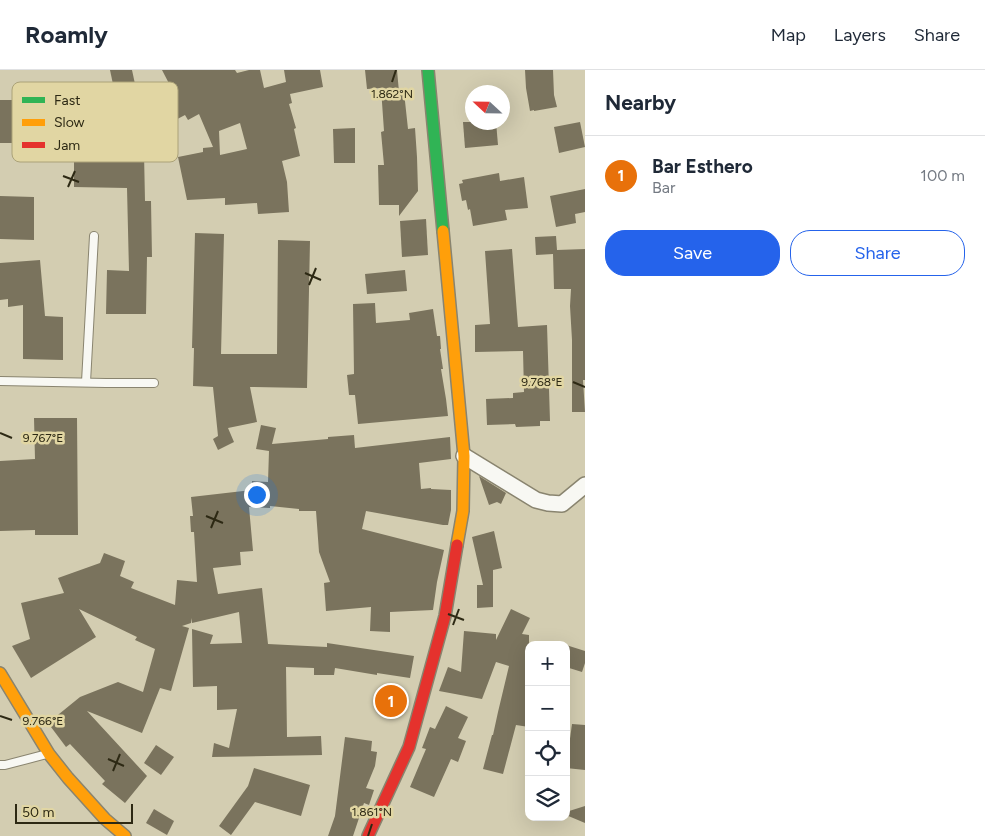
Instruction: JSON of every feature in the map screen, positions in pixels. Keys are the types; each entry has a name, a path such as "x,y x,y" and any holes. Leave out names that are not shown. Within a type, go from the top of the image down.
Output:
{"street":[{"path":"368,836 409,747 445,616 463,511 464,456 428,70"},
{"path":"464,456 536,500 548,503 562,504 585,485"},
{"path":"0,672 49,754 105,819 125,836"}],"lane":[{"path":"86,382 94,236"},
{"path":"0,381 154,383"},
{"path":"0,765 49,754"}],"building":[{"path":"110,70 132,70 135,82 113,82"},
{"path":"162,70 235,70 237,73 260,70 264,88 286,82 284,70 320,70 323,87 290,94 292,103 289,104 296,128 294,129 300,156 282,161 287,182 289,212 258,214 257,203 225,205 225,198 187,200 178,157 203,152 203,148 213,147 199,114 188,120 185,115 178,119 178,82 168,82","holes":["240,123 247,149 220,155 219,131"]},
{"path":"365,70 397,70 399,92 404,92 408,129 415,128 418,191 399,216 399,205 379,205 378,165 384,165 381,132 384,131 381,88 367,89"},
{"path":"525,70 553,70 554,95 557,107 530,111"},
{"path":"0,100 12,100 12,143 0,143"},
{"path":"463,122 465,122 465,130 497,130 498,145 465,148"},
{"path":"580,122 585,147 559,153 554,127"},
{"path":"355,128 355,163 334,163 333,129"},
{"path":"74,162 144,162 145,201 151,201 152,257 147,257 146,314 106,314 107,270 129,271 127,188 74,187"},
{"path":"499,173 500,181 524,177 528,208 505,210 507,220 473,226 470,209 468,210 466,200 462,201 459,184 463,183 462,180"},
{"path":"585,189 585,212 575,214 576,223 556,227 550,196"},
{"path":"0,196 34,197 34,240 0,239"},
{"path":"426,219 428,255 402,257 400,221"},
{"path":"195,233 224,234 221,354 277,354 278,240 310,241 307,388 250,387 257,422 228,428 234,442 218,450 213,439 218,436 213,387 193,386"},
{"path":"556,236 557,250 585,249 585,380 583,380 585,412 572,412 571,289 554,289 553,254 536,255 535,237"},
{"path":"512,249 518,327 547,325 550,421 540,421 540,426 516,427 515,424 487,425 486,399 513,398 513,393 524,392 523,351 475,352 475,325 490,324 485,251"},
{"path":"40,260 45,316 63,317 63,360 23,359 23,305 8,307 8,299 0,300 0,263"},
{"path":"405,270 407,291 367,294 365,274"},
{"path":"375,303 376,323 410,320 409,313 433,309 437,336 440,336 443,369 441,369 448,416 358,424 355,395 349,395 347,375 354,374 353,304"},
{"path":"34,418 77,418 78,535 35,535 35,530 0,531 0,461 35,459"},
{"path":"261,425 276,428 272,444 354,435 355,448 450,437 451,459 419,463 421,489 451,490 451,510 448,525 366,511 362,529 444,550 433,610 390,612 390,632 370,631 371,607 326,611 324,583 330,582 319,552 316,511 299,511 299,509 270,506 270,508 249,507 253,551 240,552 241,565 213,568 218,594 262,588 268,644 327,647 327,643 414,656 410,678 335,668 334,675 314,675 314,668 286,667 287,737 321,736 322,755 212,757 214,743 229,748 237,709 217,710 217,686 193,687 192,629 213,635 210,644 242,643 239,612 192,623 192,618 191,623 182,626 189,628 171,691 160,688 142,733 87,711 147,776 125,803 102,784 105,781 70,744 66,747 48,723 80,697 118,682 143,692 155,649 135,640 137,637 79,609 96,637 31,678 12,646 30,639 21,603 64,593 58,578 100,563 104,553 125,561 120,576 134,582 131,588 175,605 177,580 197,582 194,532 191,532 190,516 193,516 191,497 252,490 252,481 268,482 269,451 256,449"},
{"path":"479,476 506,493 501,504 497,502 489,505"},
{"path":"494,531 502,568 493,570 493,607 477,608 477,585 483,585 472,537"},
{"path":"511,609 530,618 522,634 529,635 529,641 525,641 525,726 516,725 503,774 483,769 509,666 496,662 482,699 439,691 448,667 461,672 464,631 496,634 496,640"},
{"path":"570,646 585,651 585,663 582,672 570,668"},
{"path":"446,706 468,717 458,738 466,741 458,762 451,759 434,797 410,787 426,749 422,748 430,727 435,729"},
{"path":"572,724 585,725 585,770 570,768"},
{"path":"345,737 372,741 371,751 377,752 375,766 366,788 374,790 369,805 364,803 353,836 328,836 335,816"},
{"path":"156,745 174,757 161,775 144,763"},
{"path":"254,768 310,785 301,816 255,802 231,835 219,826 248,786"},
{"path":"585,806 585,823 570,817 570,811"},
{"path":"154,809 174,821 167,835 146,823"}],"traffic: fast":[{"path":"428,70 443,231"}],"traffic: slow":[{"path":"443,231 464,456 463,511 457,545"},
{"path":"0,673 49,754 105,819 125,836"}],"traffic: jam":[{"path":"368,836 409,747 445,616 457,545"}],"place":[{"name":"Bar Esthero","path":"391,701"}]}
